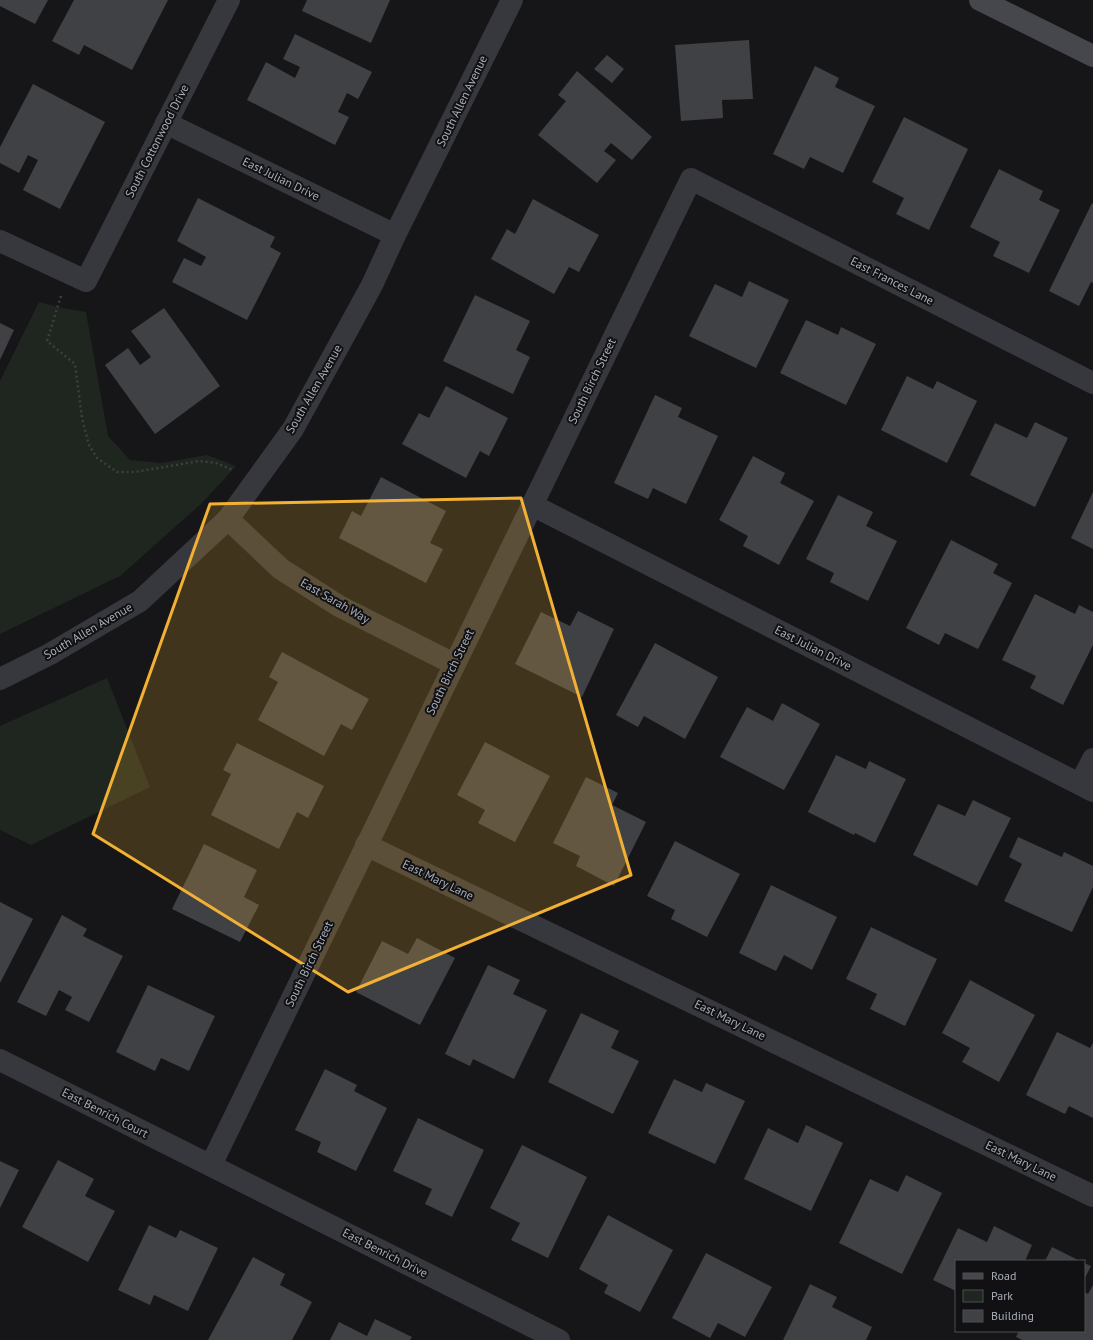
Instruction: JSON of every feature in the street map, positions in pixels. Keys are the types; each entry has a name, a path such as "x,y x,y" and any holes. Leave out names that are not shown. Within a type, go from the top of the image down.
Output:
{"main road":[{"path":"980,0 1093,56"}],"street":[{"name":"South Cottonwood Drive","path":"77,277 166,122 229,0"},
{"name":"South Allen Avenue","path":"0,679 50,654 140,601 228,519 293,429 372,285 512,0"},
{"name":"East Julian Drive","path":"166,122 395,236"},
{"name":"East Frances Lane","path":"691,179 1093,383"},
{"name":"South Birch Street","path":"210,1165 691,179"},
{"path":"0,241 77,277"},
{"name":"East Julian Drive","path":"532,505 1086,788"},
{"name":"East Sarah Way","path":"228,519 281,569 339,606 454,664"},
{"path":"1086,788 1093,759"},
{"name":"East Mary Lane","path":"366,845 1093,1196"},
{"name":"East Benrich Court","path":"0,1060 210,1165"},
{"name":"East Benrich Drive","path":"210,1165 560,1340"}],"path":[{"path":"77,277 47,341 75,364 82,418 89,445 97,458 117,472 135,472 199,461 216,463 237,472 254,483"}],"highlighted area":[{"path":"521,498 631,875 348,992 93,834 210,504"}],"green space":[{"path":"39,302 86,312 108,436 130,460 161,463 207,455 236,466 202,503 120,576 0,634 0,381"},
{"path":"107,678 150,787 31,845 0,830 0,726"}],"building":[{"path":"0,0 48,0 35,24 0,6"},
{"path":"74,0 168,0 132,70 84,45 79,55 52,41"},
{"path":"307,0 390,0 371,43 302,11"},
{"path":"295,34 372,72 358,99 347,93 338,112 349,117 335,145 247,100 266,62 295,78 300,67 283,59"},
{"path":"749,40 753,99 722,100 723,118 681,121 675,45"},
{"path":"607,55 624,69 612,83 594,69"},
{"path":"815,66 839,78 835,87 875,106 843,173 810,157 804,169 773,154"},
{"path":"577,71 652,137 632,160 611,143 604,151 616,160 597,183 538,135 566,101 558,95"},
{"path":"33,84 105,122 60,209 23,190 38,160 28,155 19,173 0,163 0,147"},
{"path":"904,117 968,149 929,230 896,214 904,198 872,182"},
{"path":"999,169 1043,191 1039,200 1060,210 1029,273 993,256 1000,242 970,227"},
{"path":"198,198 275,237 270,247 281,253 247,320 172,282 184,258 201,266 206,257 177,241"},
{"path":"533,199 599,235 579,272 569,267 554,294 491,259 507,229 515,234"},
{"path":"1092,203 1093,283 1091,282 1079,306 1049,291"},
{"path":"749,281 789,300 756,368 689,336 715,284 742,297"},
{"path":"475,295 530,321 516,350 530,357 513,394 443,361"},
{"path":"164,308 220,386 155,434 105,365 128,348 140,365 151,357 131,331"},
{"path":"806,320 838,335 841,327 876,344 846,405 780,373"},
{"path":"0,323 14,330 0,360"},
{"path":"907,376 933,389 937,381 977,401 947,463 881,430"},
{"path":"446,386 508,418 489,456 480,451 466,478 402,444 419,413 429,418"},
{"path":"655,395 682,408 678,417 718,436 686,504 653,488 648,499 614,483"},
{"path":"1035,422 1068,438 1035,507 970,475 995,423 1027,438"},
{"path":"753,456 785,473 780,483 814,501 779,565 743,546 748,536 719,520"},
{"path":"381,477 446,511 430,543 443,549 426,583 339,538 352,511 361,516"},
{"path":"1093,492 1093,549 1071,538"},
{"path":"838,495 873,512 866,526 897,541 868,601 830,582 834,573 806,559"},
{"path":"951,540 998,564 993,573 1012,583 978,649 945,633 939,645 906,628"},
{"path":"1035,594 1075,614 1079,605 1093,612 1093,645 1063,705 1030,688 1036,676 1002,660"},
{"path":"578,611 614,629 582,697 515,664 541,612 570,626"},
{"path":"655,643 718,677 685,739 644,716 638,727 616,715"},
{"path":"282,652 369,699 352,730 341,724 324,756 258,720 278,682 269,677"},
{"path":"782,703 820,724 784,790 720,757 747,707 773,721"},
{"path":"485,742 550,776 515,842 478,823 485,810 457,795"},
{"path":"237,743 324,786 308,818 297,812 279,849 211,815 231,774 223,770"},
{"path":"836,755 866,769 869,761 906,779 875,843 855,833 854,835 808,812"},
{"path":"586,777 618,793 612,805 646,822 614,886 576,866 580,856 553,843"},
{"path":"973,800 1011,818 977,886 913,855 938,804 965,816"},
{"path":"1018,837 1062,857 1064,852 1093,866 1093,887 1072,932 1004,901 1022,864 1009,857"},
{"path":"675,841 740,874 707,937 671,919 675,910 647,896"},
{"path":"204,844 257,870 244,897 259,905 240,942 172,909"},
{"path":"771,885 837,917 812,970 784,955 776,971 739,953"},
{"path":"0,902 33,919 0,983"},
{"path":"62,915 87,929 83,936 123,956 89,1022 65,1010 72,997 59,990 46,1016 17,1002"},
{"path":"871,927 937,959 905,1026 870,1009 877,994 846,979"},
{"path":"417,938 455,958 420,1025 356,992 382,941 408,954"},
{"path":"488,965 520,980 513,994 547,1010 514,1079 473,1059 470,1066 445,1054"},
{"path":"970,980 1035,1015 999,1082 962,1062 970,1048 942,1033"},
{"path":"148,985 215,1016 189,1071 161,1058 155,1071 116,1052"},
{"path":"581,1013 619,1031 611,1048 639,1061 613,1114 548,1082"},
{"path":"1057,1032 1090,1048 1093,1043 1093,1118 1069,1106 1065,1114 1026,1095"},
{"path":"325,1069 357,1085 354,1091 387,1108 356,1171 317,1152 321,1142 295,1130"},
{"path":"674,1079 702,1092 706,1083 745,1101 715,1164 648,1133"},
{"path":"418,1118 484,1150 452,1217 425,1204 432,1189 393,1171"},
{"path":"806,1125 843,1143 811,1211 744,1179 768,1128 798,1143"},
{"path":"522,1145 587,1177 548,1258 511,1240 520,1223 490,1208"},
{"path":"58,1160 94,1179 85,1196 115,1211 88,1262 22,1227"},
{"path":"0,1161 19,1170 0,1208"},
{"path":"906,1175 942,1193 902,1274 839,1243 870,1179 898,1192"},
{"path":"608,1215 673,1250 640,1312 604,1293 608,1285 579,1269"},
{"path":"149,1225 176,1238 180,1230 218,1248 188,1311 154,1295 150,1305 118,1290"},
{"path":"994,1226 1032,1245 1025,1260 955,1260 955,1291 933,1280 958,1228 987,1242"},
{"path":"1052,1247 1078,1260 1046,1260"},
{"path":"706,1253 772,1287 745,1337 718,1323 710,1338 672,1318"},
{"path":"253,1257 285,1274 280,1285 312,1302 292,1340 208,1340"},
{"path":"1085,1263 1091,1266 1085,1278"},
{"path":"810,1284 837,1297 832,1307 872,1327 866,1340 783,1340"},
{"path":"1093,1285 1093,1340 1022,1340 1016,1337 1018,1332 1085,1332 1085,1292 1088,1294"},
{"path":"375,1319 412,1337 410,1340 330,1340 339,1322 367,1336"}]}
